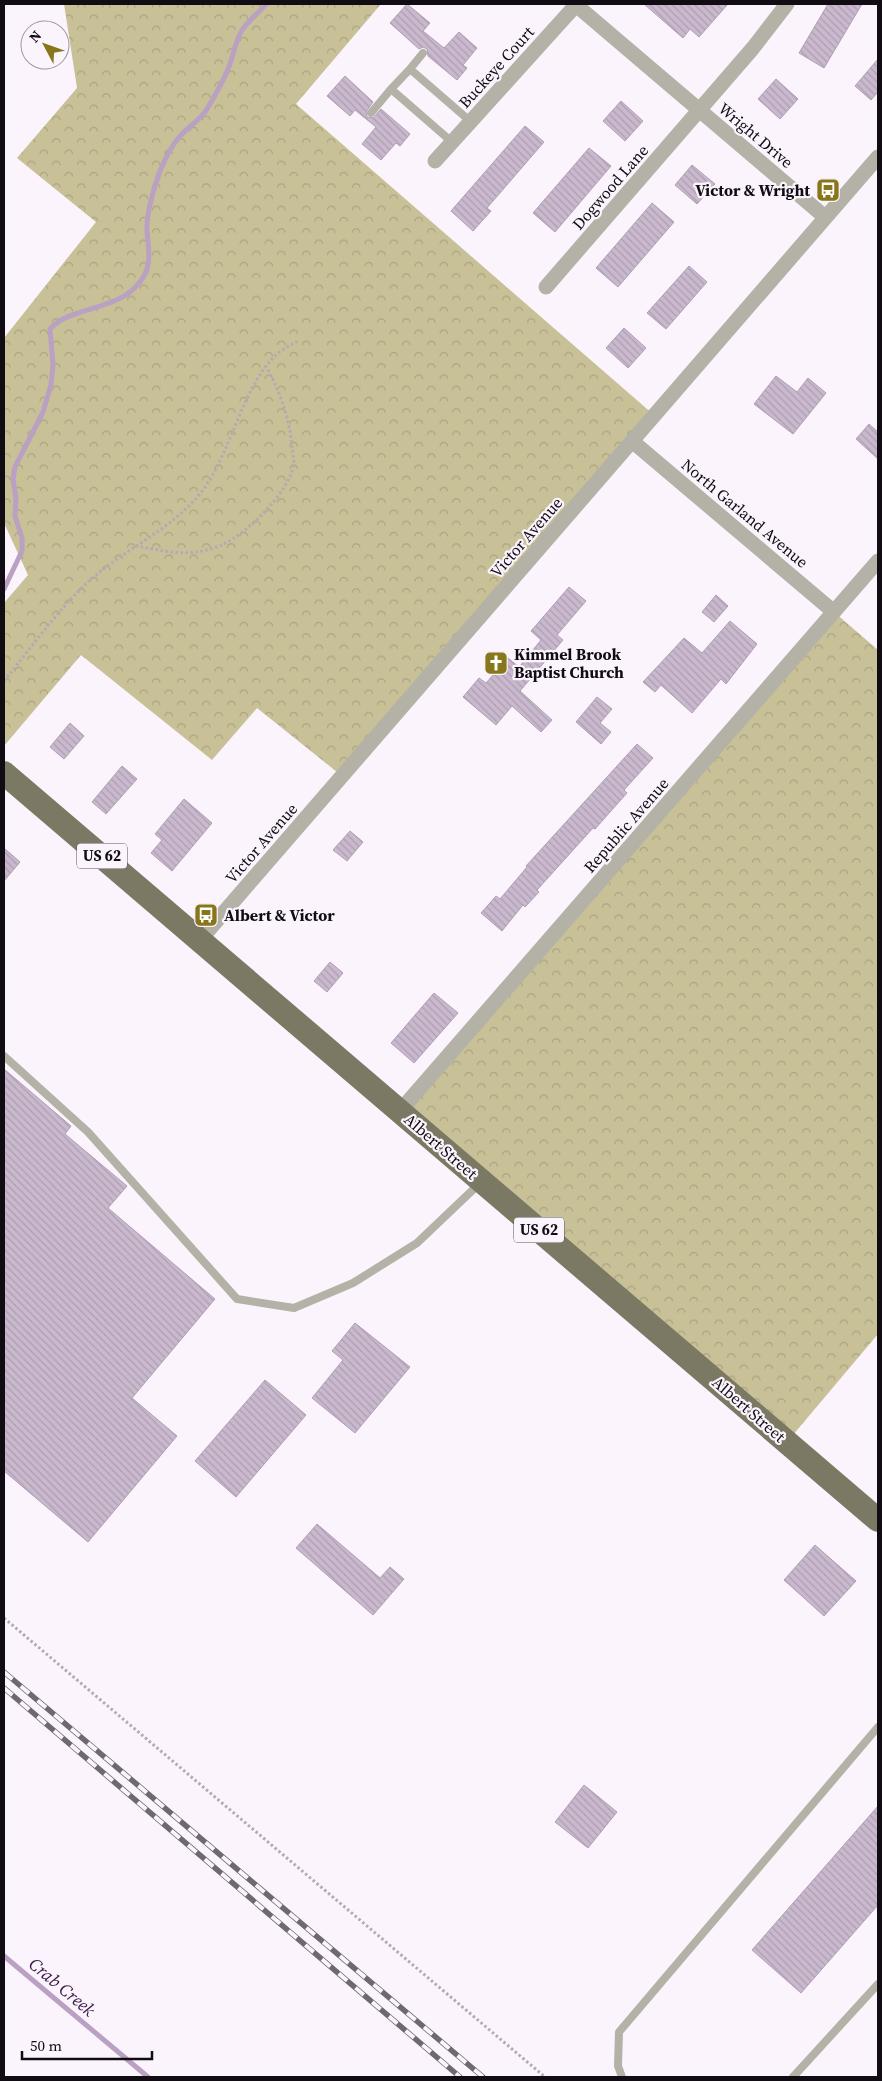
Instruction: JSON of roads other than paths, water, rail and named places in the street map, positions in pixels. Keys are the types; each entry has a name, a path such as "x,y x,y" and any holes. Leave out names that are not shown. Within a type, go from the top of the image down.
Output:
{"main road":[{"name":"Albert Street","path":"4,773 878,1520"}],"street":[{"name":"Buckeye Court","path":"435,160 576,4 700,110"},
{"name":"Wright Drive","path":"787,4 753,48 700,110 825,217"},
{"name":"Dogwood Lane","path":"546,287 700,110"},
{"name":"Victor Avenue","path":"200,940 878,157"},
{"name":"North Garland Avenue","path":"632,440 834,612"},
{"name":"Republic Avenue","path":"400,1111 878,562"}],"lane":[{"path":"371,113 423,53"},
{"path":"410,68 470,121"},
{"path":"392,89 452,142"},
{"path":"4,1056 88,1132 237,1299 294,1308 353,1283 417,1243 482,1181"},
{"path":"622,2077 618,2066 619,2032 878,1727"},
{"path":"793,2077 878,1984"}],"waterway":[{"path":"4,589 22,551 22,538 15,516 16,498 13,479 15,467 43,412 51,385 53,365 50,329 59,321 71,315 124,296 135,288 144,276 149,259 148,214 153,191 163,165 178,138 207,109 226,73 241,32 266,4"},
{"name":"Crab Creek","path":"4,1956 148,2077"}],"railway":[{"path":"4,1672 483,2077"},
{"path":"4,1688 460,2077"}],"place":[{"name":"Victor & Wright","path":"828,190"},
{"name":"Kimmel Brook Baptist Church","path":"496,663"},
{"name":"Albert & Victor","path":"206,915"}]}
